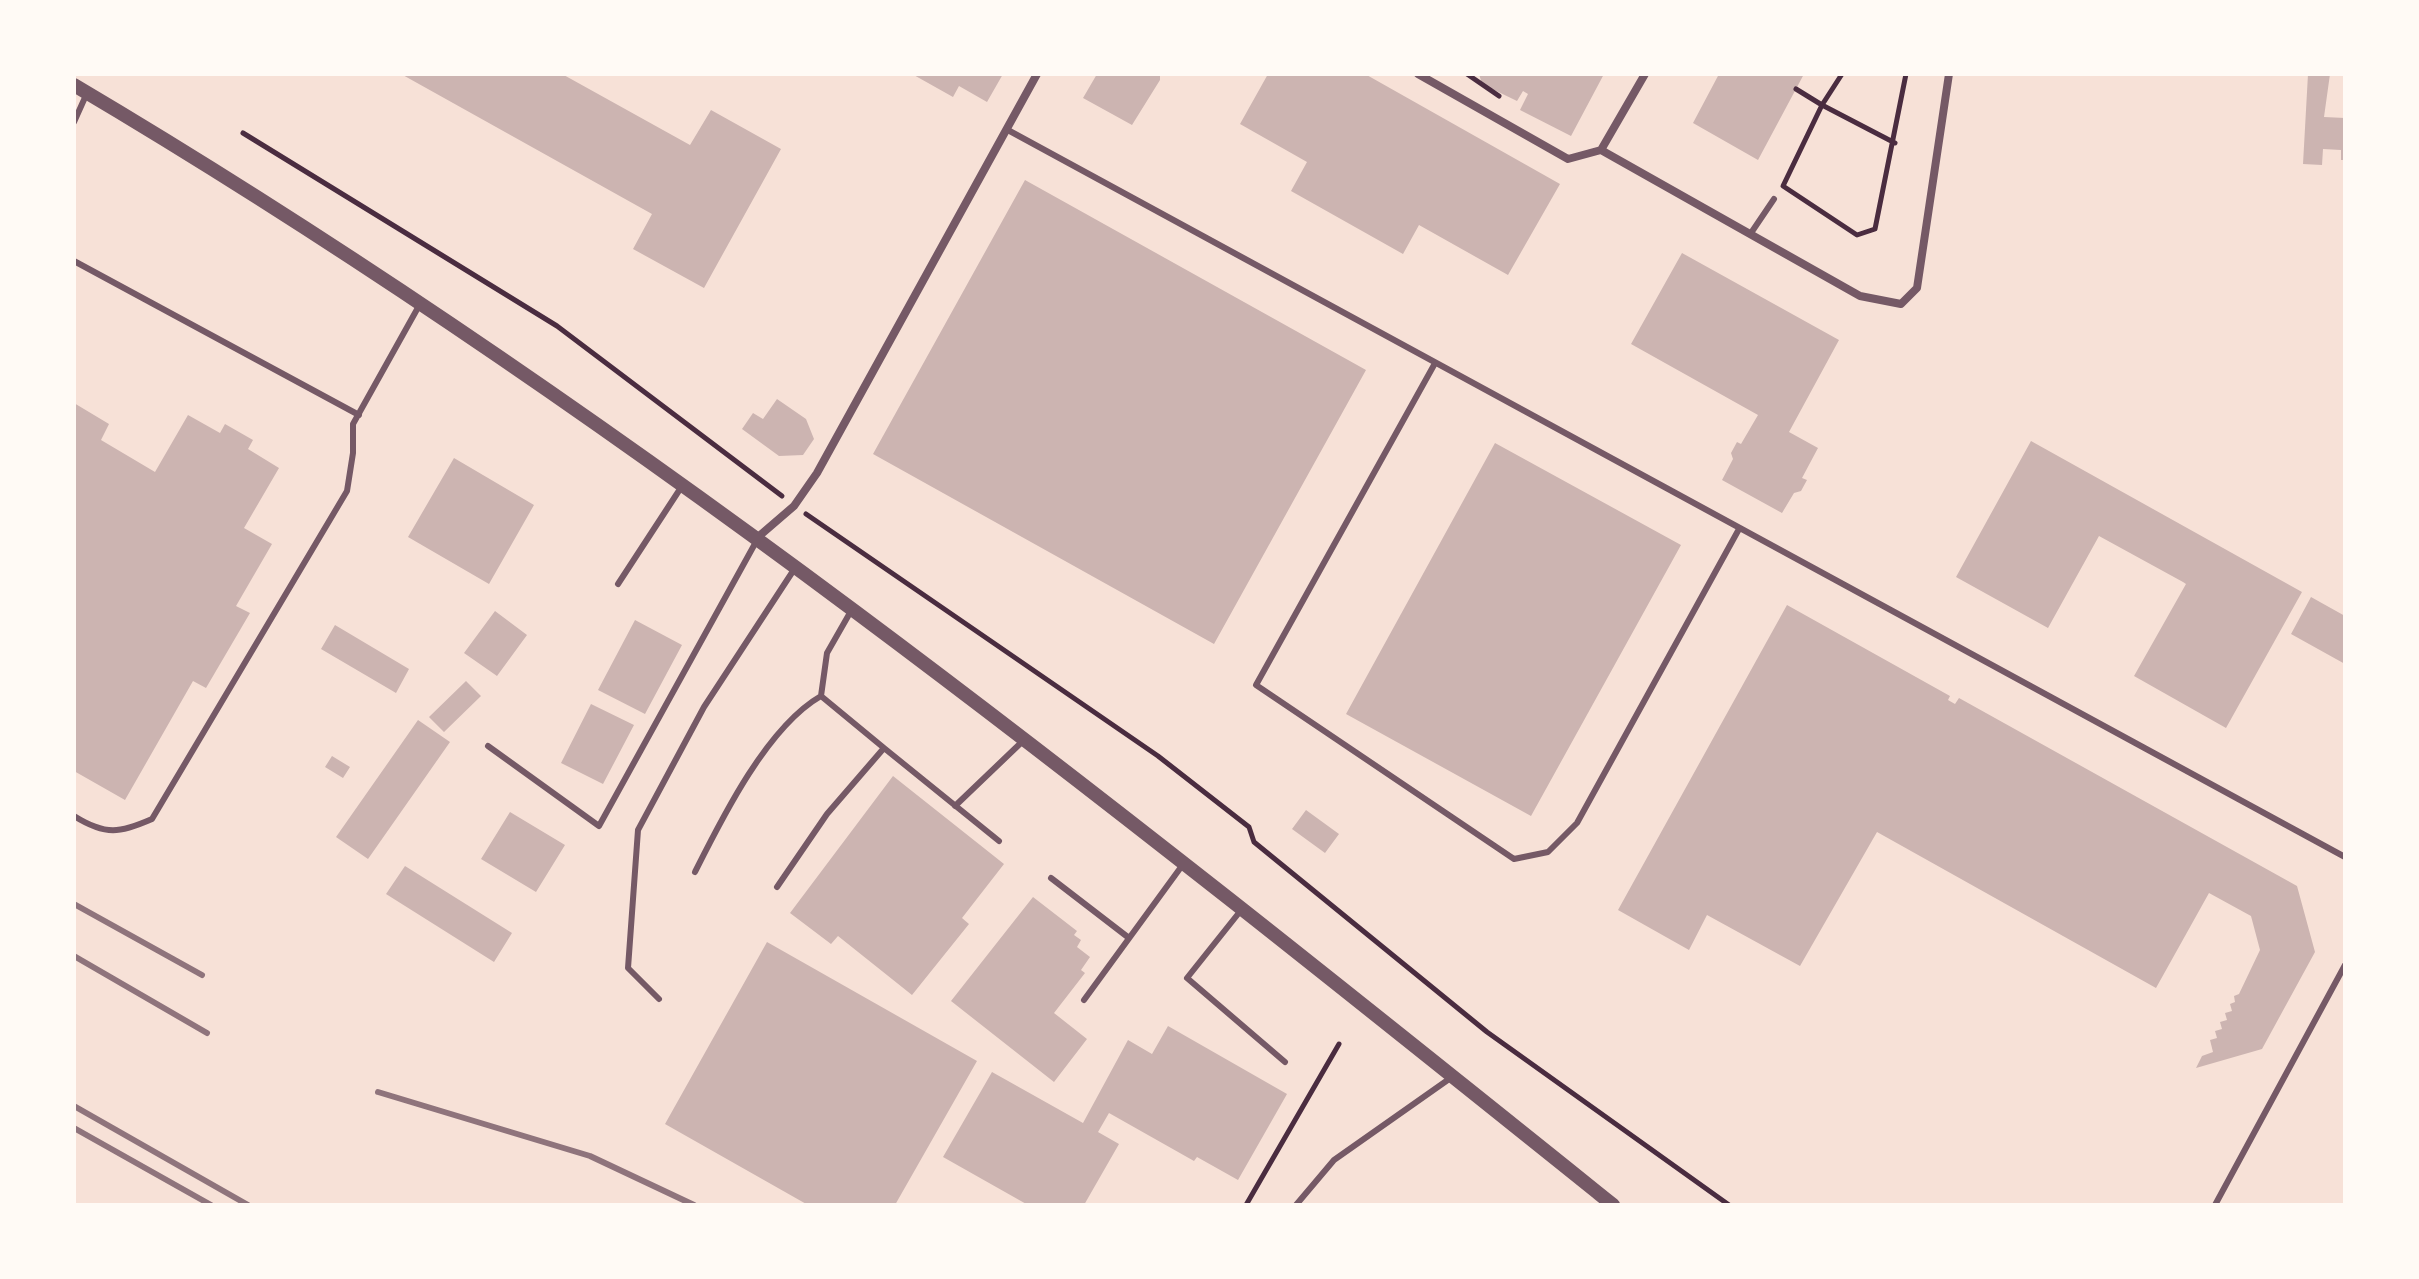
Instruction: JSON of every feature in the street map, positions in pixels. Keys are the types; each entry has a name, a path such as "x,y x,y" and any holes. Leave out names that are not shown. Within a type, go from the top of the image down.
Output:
{"street":[{"path":"758,537 794,506 850,414 1037,74"},
{"path":"1418,74 1568,159 1601,150 1860,296 1901,304 1917,288 1949,74"},
{"path":"1601,150 1644,74"},
{"path":"74,85 420,304 797,565 1026,739 1613,1205"}],"lane":[{"path":"74,122 87,93"},
{"path":"1006,129 1434,365 2345,857"},
{"path":"1751,233 1774,199"},
{"path":"74,261 359,415"},
{"path":"74,816 90,826 121,833 152,819 347,491 353,453 353,424 420,304"},
{"path":"1434,365 1256,685 1514,859 1548,852 1577,823 1739,529"},
{"path":"618,584 683,484"},
{"path":"488,746 599,826 758,537"},
{"path":"659,999 628,968 638,830 704,707 797,565"},
{"path":"821,696 827,653 853,607"},
{"path":"821,696 999,841"},
{"path":"695,872 728,807 782,730 804,706 821,696"},
{"path":"955,806 1026,739"},
{"path":"777,887 827,814 884,748"},
{"path":"1084,1000 1184,863"},
{"path":"1051,878 1129,938"},
{"path":"1242,909 1187,978 1285,1062"},
{"path":"2215,1205 2345,965"},
{"path":"1296,1205 1334,1160 1452,1077"}],"path":[{"path":"1467,74 1501,97"},
{"path":"1842,74 1822,105 1783,186 1857,235 1875,229 1895,143 1906,74"},
{"path":"1796,89 1895,143"},
{"path":"243,133 557,326 794,506 1158,756 1249,827 1254,842 1487,1032 1729,1205"},
{"path":"1246,1205 1339,1044"}],"building":[{"path":"401,74 562,74 690,145 711,110 781,149 704,288 633,249 652,214"},
{"path":"912,74 1003,74 987,102 959,86 953,97"},
{"path":"1097,74 1160,74 1160,80 1132,125 1083,98"},
{"path":"1268,74 1365,74 1560,184 1508,275 1419,225 1403,254 1291,191 1307,162 1240,124"},
{"path":"1479,74 1604,74 1571,136 1520,110 1528,94 1523,91 1517,101 1482,84"},
{"path":"1719,74 1804,74 1758,160 1693,123"},
{"path":"2308,74 2330,74 2324,117 2345,118 2345,160 2341,160 2341,150 2323,149 2322,165 2303,164"},
{"path":"1025,180 1366,370 1214,644 873,454"},
{"path":"1682,253 1839,340 1789,432 1818,448 1802,478 1807,480 1801,491 1794,493 1782,513 1722,480 1733,459 1731,453 1737,442 1741,444 1758,415 1631,344"},
{"path":"777,399 806,419 814,439 803,455 779,456 742,429 753,413 763,419"},
{"path":"74,403 109,424 101,440 155,472 188,415 220,433 225,424 253,440 248,449 279,468 244,528 272,544 236,606 250,613 206,688 193,681 125,800 74,771"},
{"path":"2031,441 2302,592 2226,728 2134,676 2186,584 2183,582 2099,536 2048,628 1956,577"},
{"path":"1495,443 1681,545 1531,816 1346,714"},
{"path":"454,458 534,505 489,584 408,537"},
{"path":"2311,597 2345,616 2345,664 2291,634"},
{"path":"1787,605 1950,696 1948,700 1955,704 1959,698 2297,886 2315,952 2262,1049 2196,1068 2202,1056 2213,1052 2210,1040 2217,1038 2215,1031 2222,1029 2220,1022 2227,1020 2225,1013 2232,1011 2230,1004 2235,1002 2234,996 2239,994 2260,950 2251,916 2209,893 2156,988 1877,832 1800,966 1707,915 1689,950 1618,910"},
{"path":"495,611 527,635 497,676 464,653"},
{"path":"635,620 682,645 645,714 598,690"},
{"path":"335,625 409,669 396,693 321,649"},
{"path":"466,681 481,696 444,732 429,717"},
{"path":"591,704 634,725 603,784 561,763"},
{"path":"418,720 450,742 368,859 336,837"},
{"path":"332,756 350,767 343,778 325,767"},
{"path":"893,776 1004,864 962,918 969,924 912,995 838,936 831,944 790,913"},
{"path":"1306,810 1339,834 1325,853 1292,829"},
{"path":"510,812 565,845 536,892 481,859"},
{"path":"405,866 512,933 494,962 386,894"},
{"path":"1033,897 1077,931 1074,935 1081,940 1077,947 1090,957 1081,970 1085,973 1054,1013 1087,1039 1054,1082 951,1001"},
{"path":"767,942 977,1061 895,1205 808,1205 665,1124"},
{"path":"1168,1026 1287,1094 1238,1180 1197,1157 1194,1161 1109,1113 1098,1132 1119,1144 1084,1205 1028,1205 943,1157 992,1072 1083,1123 1128,1040 1152,1054"}],"railway":[{"path":"74,904 202,975"},
{"path":"74,956 207,1033"},
{"path":"378,1092 590,1156 694,1205"},
{"path":"74,1106 248,1205"},
{"path":"74,1128 211,1205"}]}
